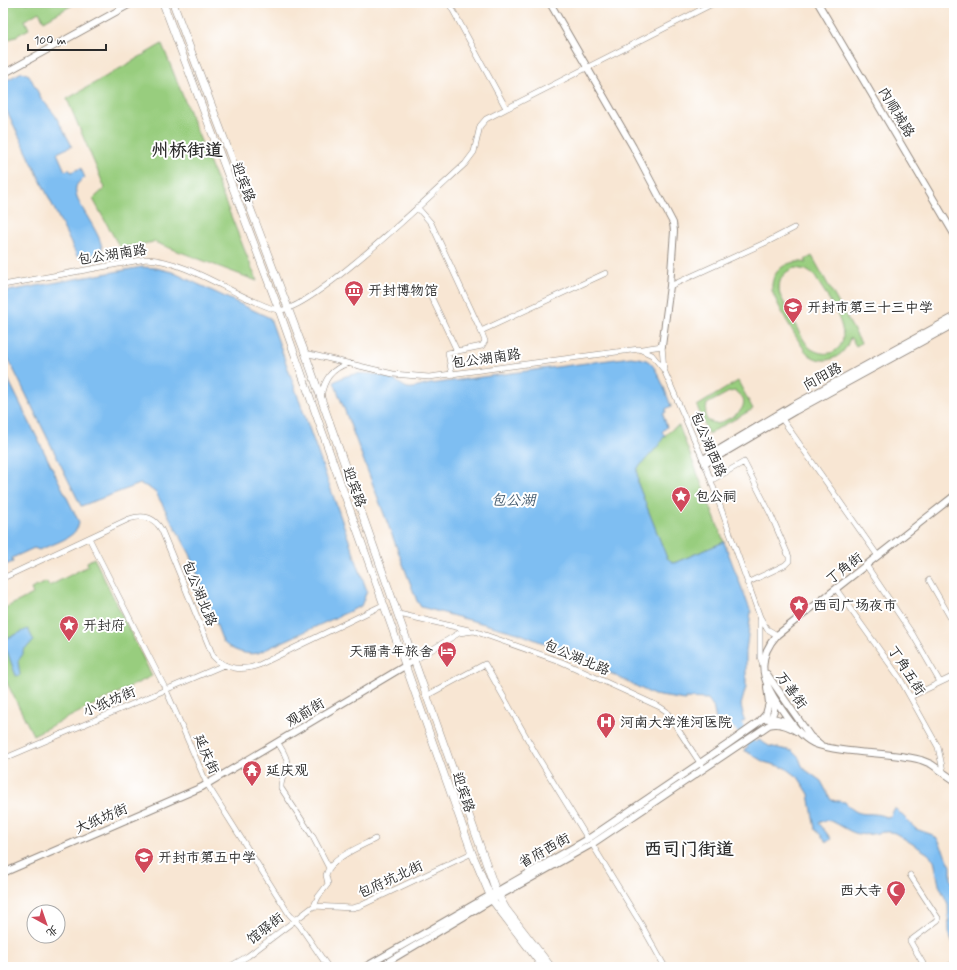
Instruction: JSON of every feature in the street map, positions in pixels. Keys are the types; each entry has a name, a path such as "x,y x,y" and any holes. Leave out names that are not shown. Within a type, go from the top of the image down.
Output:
{"main road":[{"name":"迎宾路","path":"163,3 279,310 383,605 407,665 472,853 494,896 543,967"},
{"name":"迎宾路","path":"173,3 305,353 399,614 494,896 551,967"}],"street":[{"path":"3,74 132,3"},
{"path":"449,3 506,108"},
{"path":"550,3 634,147 673,223 674,231 670,286 662,346"},
{"path":"288,309 304,301 339,276 417,207 470,157 477,143 479,129 482,123 506,108 714,3"},
{"name":"内顺城路","path":"818,3 954,234"},
{"path":"417,207 431,222 485,341 482,346 448,353 452,375"},
{"path":"670,286 794,228"},
{"name":"包公湖南路","path":"3,285 146,259 176,265 262,304 279,310 288,309"},
{"path":"481,331 606,273"},
{"path":"428,290 457,351"},
{"name":"向阳路","path":"704,461 798,403 954,317"},
{"name":"向阳路","path":"704,461 954,324"},
{"name":"包公湖南路","path":"305,353 407,376 452,375 662,346"},
{"name":"包公湖西路","path":"662,346 664,370 712,480 760,617 767,629 777,635"},
{"path":"639,349 652,355 664,370"},
{"path":"321,399 323,386 328,376 338,368 350,362"},
{"path":"782,419 878,556"},
{"path":"712,480 744,462 771,516 789,557 789,561 785,565 747,583"},
{"name":"丁角街","path":"764,668 766,652 777,635 953,499"},
{"name":"包公湖北路","path":"3,578 136,516 146,516 155,521 162,531 213,656 224,664"},
{"name":"延庆街","path":"89,538 166,690 207,784 294,920 328,967"},
{"path":"866,565 913,635 940,682"},
{"path":"929,580 954,624"},
{"name":"丁角五街","path":"836,589 899,677 938,747 943,771"},
{"path":"224,664 240,669 259,665 383,605"},
{"name":"包公湖北路","path":"399,614 474,631 562,662 660,707 666,711 702,766"},
{"path":"760,617 760,656 764,668"},
{"path":"415,660 459,633 474,631"},
{"name":"观前街","path":"207,784 415,660"},
{"name":"小纸坊街","path":"3,758 166,690 224,664"},
{"path":"426,696 485,664 536,754 641,924 665,967"},
{"name":"万善街","path":"764,668 769,685 810,736 825,747"},
{"path":"910,697 954,676"},
{"path":"764,728 774,711 774,698 769,685"},
{"path":"761,720 770,703 769,685"},
{"name":"万善街","path":"774,698 802,735 812,743 835,750 912,758 931,764 954,780"},
{"path":"761,720 771,718 793,724 810,736"},
{"name":"省府西街","path":"702,766 728,744 761,720"},
{"path":"764,728 775,723 802,735"},
{"name":"省府西街","path":"365,967 590,842 702,766 764,728"},
{"path":"278,743 286,758 287,765 280,783 281,788 313,837 329,868"},
{"name":"大纸坊街","path":"3,873 207,784"},
{"path":"314,906 318,896 328,884 326,874 329,868 338,859 376,839"},
{"name":"包府坑北街","path":"314,906 352,908 360,906 472,853"},
{"path":"910,875 938,918 938,920 910,941 925,967"},
{"name":"省府西街","path":"379,967 494,896"},
{"name":"馆驿街","path":"229,967 248,956 314,906"},
{"path":"947,967 954,964"}],"green space":[{"path":"3,3 76,3 44,21 39,12 25,20 29,29 3,43"},
{"path":"162,44 257,281 154,242 120,248 93,199 105,188 67,99"},
{"path":"812,256 861,343 856,346 850,337 848,344 842,352 827,360 820,360 808,354 788,323 772,290 772,283 777,271 787,264 794,262 807,263 805,260","holes":["795,268 806,270 814,275 832,304 841,326 843,337 840,345 830,353 816,351 806,344 780,295 780,282 787,272"]},
{"path":"738,381 753,409 708,434 697,406","holes":["735,391 743,398 744,403 740,411 718,424 708,421 705,416 707,404 729,392"]},
{"name":"包公祠","path":"679,426 724,542 674,563 667,559 638,484 637,469 662,438"},
{"name":"开封府","path":"94,558 152,676 33,735 3,675 3,609 33,594 31,589 46,582 49,586 88,566 87,562"}],"water":[{"path":"22,72 29,75 41,98 55,115 72,146 57,153 65,171 69,169 71,172 81,168 85,178 77,184 76,193 83,210 99,237 102,246 102,253 81,258 77,256 3,103 3,82"},
{"path":"142,267 156,268 172,272 270,318 367,591 361,606 258,653 249,654 239,652 230,648 223,642 190,554 156,493 148,487 140,484 81,506 3,348 3,292"},
{"name":"包公湖","path":"631,357 646,360 654,367 671,406 666,409 666,412 663,414 667,427 662,432 665,435 658,446 637,469 638,484 667,558 674,563 724,542 751,612 746,651 746,687 741,705 742,715 745,720 730,730 727,725 725,726 716,720 713,706 708,699 685,698 685,700 654,695 576,656 518,633 421,607 417,601 334,382 341,378 356,374 371,374 386,377 408,388 413,388 430,384"},
{"path":"3,369 79,522 78,528 64,540 39,550 34,548 12,558 13,562 3,566"},
{"path":"28,629 34,641 23,650 23,654 18,661 20,675 16,676 7,651 3,646 3,640"},
{"path":"759,740 769,746 792,751 799,758 803,768 821,781 831,800 845,802 855,811 864,814 874,814 886,817 891,816 894,809 896,809 916,829 933,835 938,840 951,866 951,879 954,886 954,945 949,933 948,904 939,885 934,860 927,853 895,833 886,832 863,835 826,820 819,823 831,839 827,842 815,829 809,794 798,777 786,768 764,762 744,750"}],"waterway":[{"path":"732,717 756,751 759,752"}],"place":[{"name":"开封博物馆","path":"354,307"},
{"name":"开封市第三十三中学","path":"793,324"},
{"name":"包公祠","path":"681,513"},
{"name":"西司广场夜市","path":"799,622"},
{"name":"开封府","path":"69,642"},
{"name":"天福青年旅舍","path":"447,668"},
{"name":"河南大学淮河医院","path":"606,739"},
{"name":"延庆观","path":"252,787"},
{"name":"开封市第五中学","path":"144,874"},
{"name":"西大寺","path":"896,907"}],"district":[{"name":"州桥街道","path":"187,150"},
{"name":"西司门街道","path":"689,849"}]}
